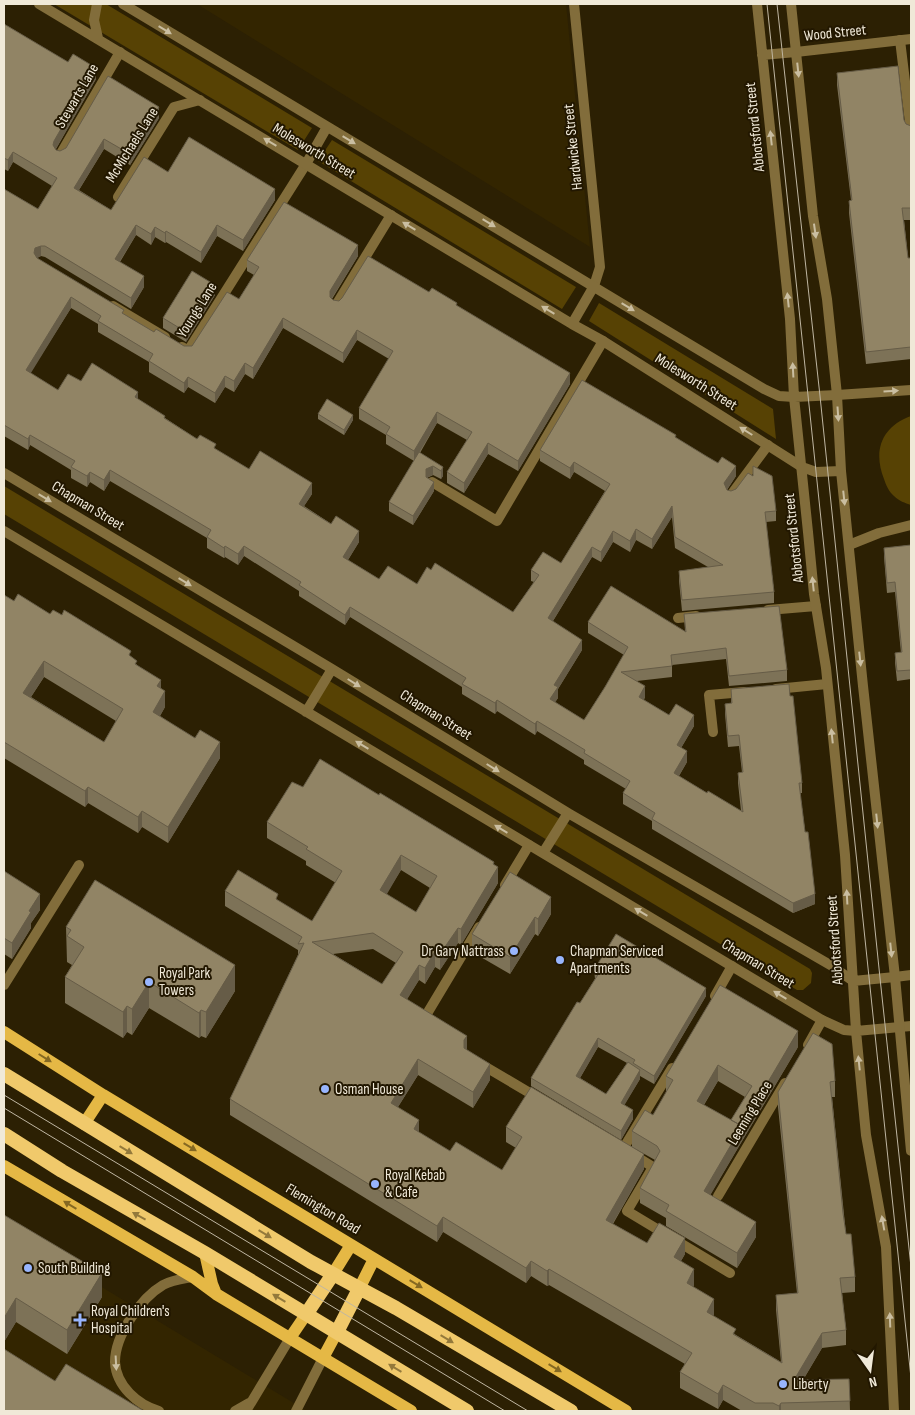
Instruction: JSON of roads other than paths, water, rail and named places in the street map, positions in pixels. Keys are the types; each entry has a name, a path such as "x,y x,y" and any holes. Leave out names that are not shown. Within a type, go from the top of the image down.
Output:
{"highway":[{"path":"4,1074 333,1274 396,1308 570,1411"},
{"path":"4,1134 62,1171 205,1253 467,1411"},
{"path":"307,1314 333,1274"},
{"path":"337,1332 359,1289"}],"main road":[{"name":"Flemington Road","path":"4,1032 103,1095 626,1411"},
{"path":"84,1124 103,1095"},
{"path":"4,1166 193,1277 216,1294 412,1411"},
{"path":"333,1274 351,1245"},
{"path":"205,1253 216,1294"},
{"path":"359,1289 374,1258"},
{"path":"290,1338 307,1314"},
{"path":"324,1358 337,1332"}],"street":[{"name":"Molesworth Street","path":"40,4 603,341 802,468"},
{"path":"97,4 94,20 98,38"},
{"name":"Molesworth Street","path":"123,4 764,389 779,396 794,397"},
{"name":"Hardwicke Street","path":"574,4 600,267 594,286"},
{"name":"Abbotsford Street","path":"757,4 790,319 794,397 845,861 856,1031 866,1135 886,1247 894,1411"},
{"path":"791,4 813,216 827,299 837,395 841,471 895,977 911,1151"},
{"name":"Wood Street","path":"762,55 911,39"},
{"path":"900,40 911,131"},
{"name":"Stewarts Lane","path":"60,155 120,52"},
{"name":"McMichaels Lane","path":"118,197 174,108 200,100"},
{"path":"306,164 327,127"},
{"name":"Youngs Lane","path":"106,302 188,351 306,164"},
{"path":"336,305 391,215"},
{"path":"572,324 594,286"},
{"path":"432,482 497,521 603,341"},
{"path":"794,397 911,390"},
{"path":"731,495 768,445"},
{"path":"802,468 816,472 841,471"},
{"name":"Chapman Street","path":"4,473 332,669 568,814 832,966 853,981"},
{"path":"849,545 879,533 911,525"},
{"name":"Chapman Street","path":"4,531 822,1020 844,1030 856,1031"},
{"path":"753,611 816,606"},
{"path":"678,618 706,616"},
{"path":"306,712 332,669"},
{"path":"713,732 709,694 827,684"},
{"path":"543,853 568,814"},
{"path":"499,894 528,845"},
{"path":"4,986 79,865"},
{"path":"425,1017 484,919"},
{"path":"711,1002 732,966"},
{"path":"853,981 911,975"},
{"path":"802,1056 822,1020"},
{"path":"856,1031 911,1026"},
{"path":"470,1058 547,1103"},
{"path":"677,1059 619,1146 653,1166 627,1212 730,1273"},
{"name":"Leeming Place","path":"718,1196 792,1072"},
{"path":"159,1411 141,1403 124,1387 116,1370 117,1351 130,1319 145,1299 155,1290 168,1283 193,1277"},
{"path":"226,1411 244,1407 290,1338"},
{"path":"296,1411 324,1358"}],"tram line":[{"path":"767,4 911,1378"},
{"path":"777,4 911,1267"},
{"path":"4,1095 528,1411"},
{"path":"4,1108 505,1411"}],"place":[{"name":"Dr Gary Nattrass","path":"514,951"},
{"name":"Chapman Serviced Apartments","path":"560,960"},
{"name":"Royal Park Towers","path":"149,982"},
{"name":"Osman House","path":"325,1089"},
{"name":"Royal Kebab & Cafe","path":"375,1184"},
{"name":"South Building","path":"28,1268"},
{"name":"Royal Children's Hospital","path":"80,1320"},
{"name":"Liberty","path":"783,1384"}]}
